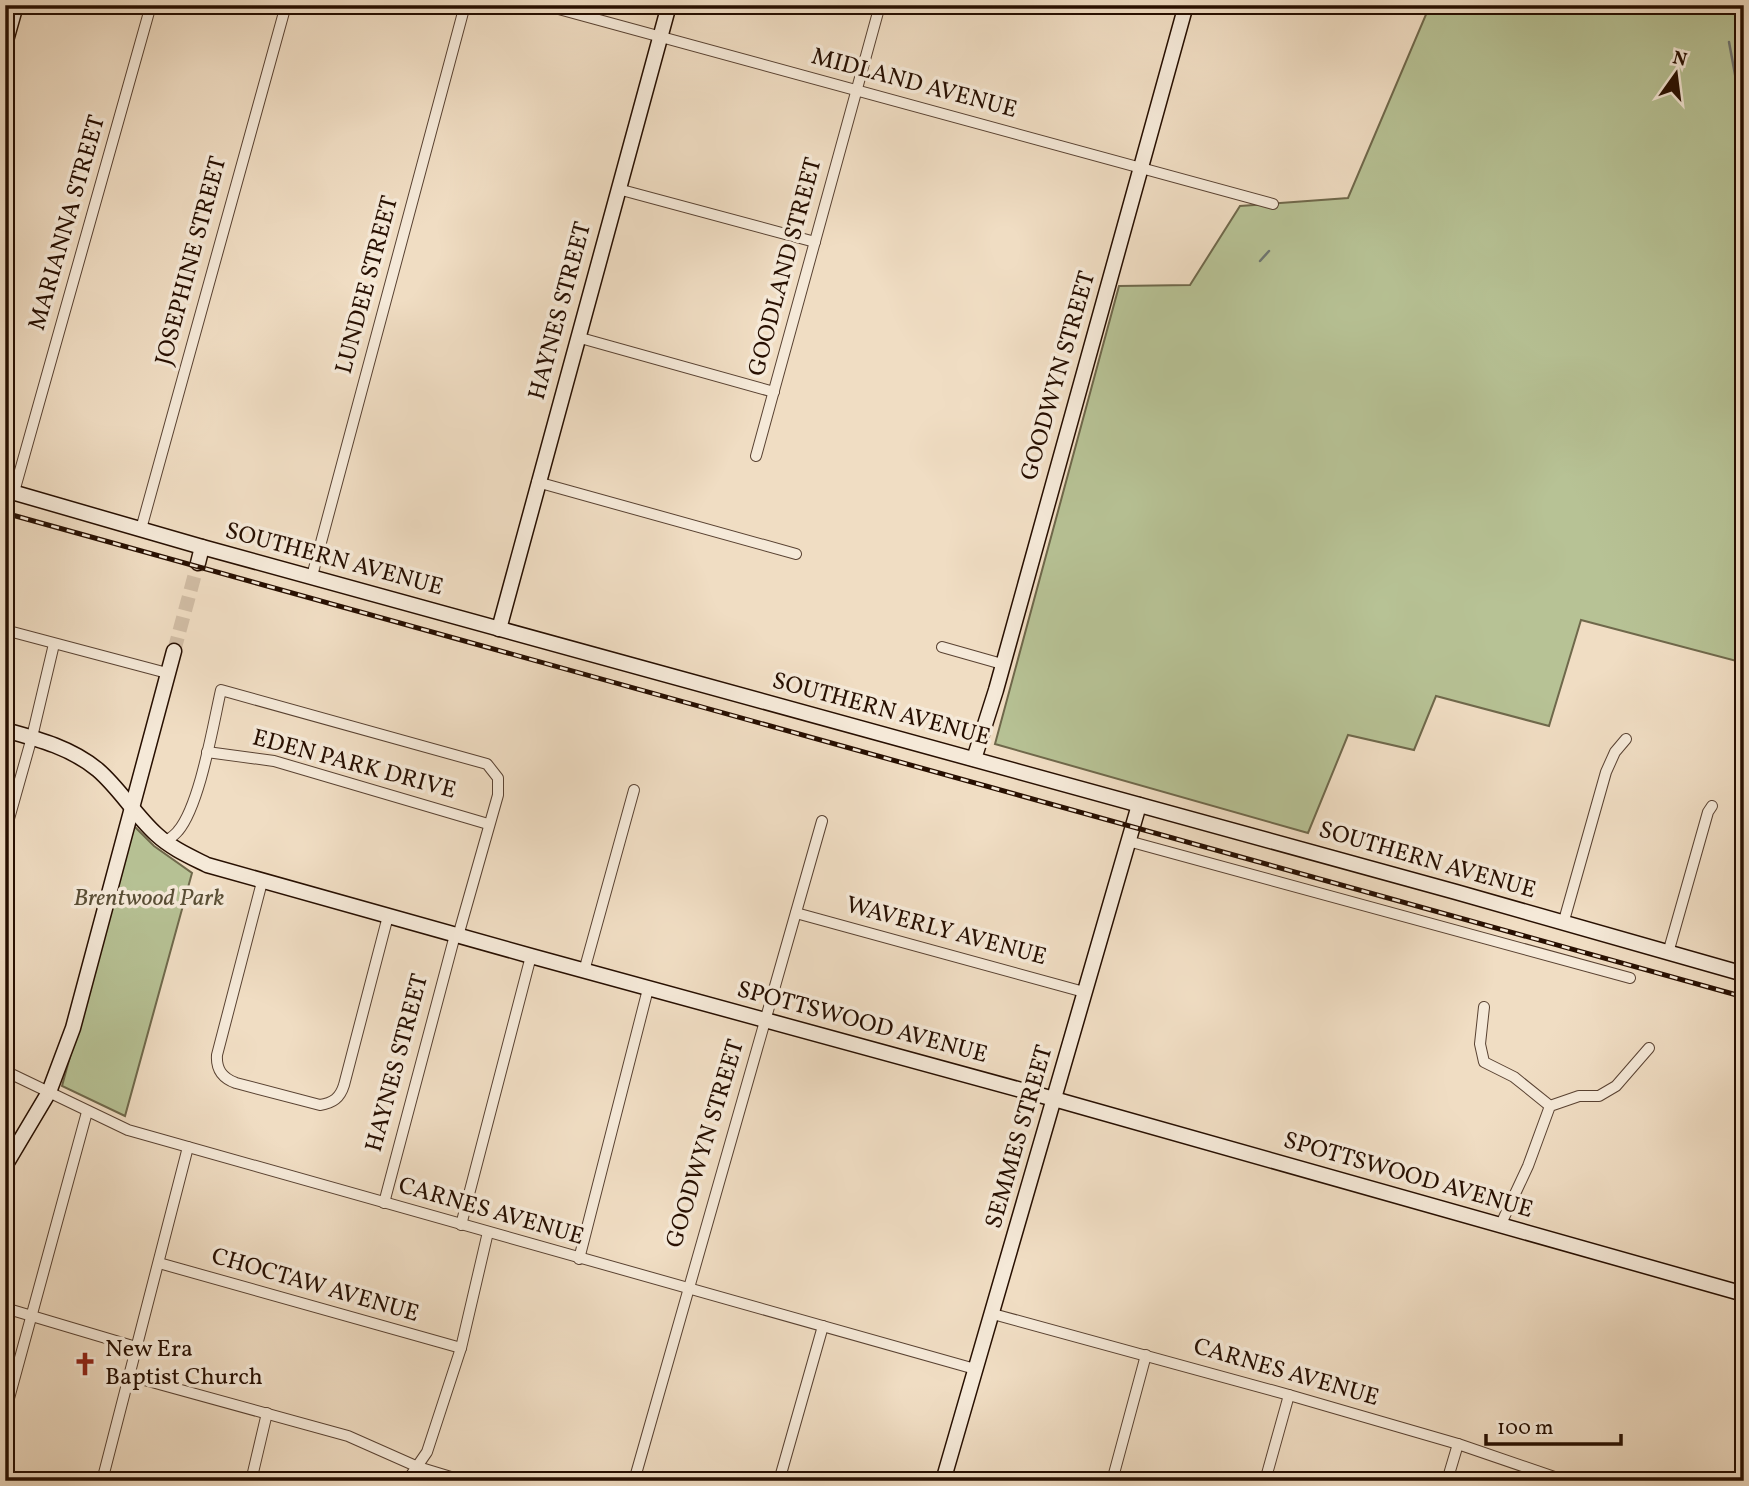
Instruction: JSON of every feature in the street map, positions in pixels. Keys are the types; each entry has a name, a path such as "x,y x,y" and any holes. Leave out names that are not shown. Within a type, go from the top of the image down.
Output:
{"street":[{"path":"5,44 16,5"},
{"name":"MARIANNA STREET","path":"10,491 151,5"},
{"name":"JOSEPHINE STREET","path":"141,529 286,5"},
{"name":"LUNDEE STREET","path":"312,576 465,5"},
{"name":"MIDLAND AVENUE","path":"544,5 1273,204"},
{"name":"HAYNES STREET","path":"499,629 669,5"},
{"name":"GOODLAND STREET","path":"756,456 880,5"},
{"name":"GOODWYN STREET","path":"974,758 1186,5"},
{"path":"618,190 815,242"},
{"path":"577,337 774,392"},
{"path":"537,482 796,554"},
{"name":"SOUTHERN AVENUE","path":"10,491 202,547 974,758 1744,974"},
{"path":"198,563 202,547"},
{"path":"5,630 167,673"},
{"path":"5,833 54,644"},
{"path":"942,646 1002,664"},
{"path":"5,1166 49,1092 73,1028 174,651"},
{"name":"HAYNES STREET","path":"207,752 221,690 488,764 498,778 498,795 384,1203"},
{"name":"SPOTTSWOOD AVENUE","path":"5,730 61,747 83,759 100,772 155,834 178,851 207,864 262,882 1054,1099 1744,1294"},
{"path":"1563,923 1606,772 1615,752 1626,739"},
{"path":"166,842 179,831 190,810 207,752"},
{"name":"EDEN PARK DRIVE","path":"207,752 274,761 488,824"},
{"path":"584,971 634,790"},
{"name":"SEMMES STREET","path":"943,1481 1139,805"},
{"path":"1668,953 1708,812 1712,806"},
{"name":"GOODWYN STREET","path":"634,1481 822,821"},
{"path":"1128,841 1630,978"},
{"path":"262,882 217,1055 219,1071 229,1081 320,1105 339,1096 388,916"},
{"name":"WAVERLY AVENUE","path":"796,913 1084,992"},
{"path":"461,1226 531,957"},
{"path":"579,1259 648,989"},
{"path":"1484,1007 1480,1044 1484,1062 1514,1077 1550,1106"},
{"path":"1550,1106 1578,1096 1599,1096 1616,1086 1649,1048"},
{"name":"CARNES AVENUE","path":"5,1071 128,1130 975,1369"},
{"path":"1500,1226 1528,1166 1550,1106"},
{"path":"5,1413 87,1112"},
{"path":"102,1481 188,1147"},
{"path":"407,1481 427,1452 461,1348 488,1232"},
{"name":"CHOCTAW AVENUE","path":"159,1263 461,1348"},
{"path":"5,1308 136,1347"},
{"name":"CARNES AVENUE","path":"992,1314 1458,1444 1566,1481"},
{"path":"779,1481 823,1326"},
{"path":"1112,1481 1146,1356"},
{"path":"130,1376 365,1442 418,1466 464,1481"},
{"path":"1265,1481 1289,1395"},
{"path":"251,1481 267,1413"},
{"path":"1447,1481 1458,1444"}],"green space":[{"path":"1430,5 1744,5 1744,663 1581,620 1549,726 1436,696 1414,750 1348,735 1308,833 995,744 1119,286 1190,285 1240,206 1348,198"},
{"name":"Brentwood Park","path":"133,825 154,846 192,873 125,1116 62,1086"}],"waterway":[{"path":"1729,42 1744,123"},
{"path":"1260,261 1269,251"}],"tunnel":[{"path":"174,651 198,563"}],"railway":[{"path":"5,513 1744,997"}],"place":[{"name":"New Era Baptist Church","path":"85,1364"}]}
